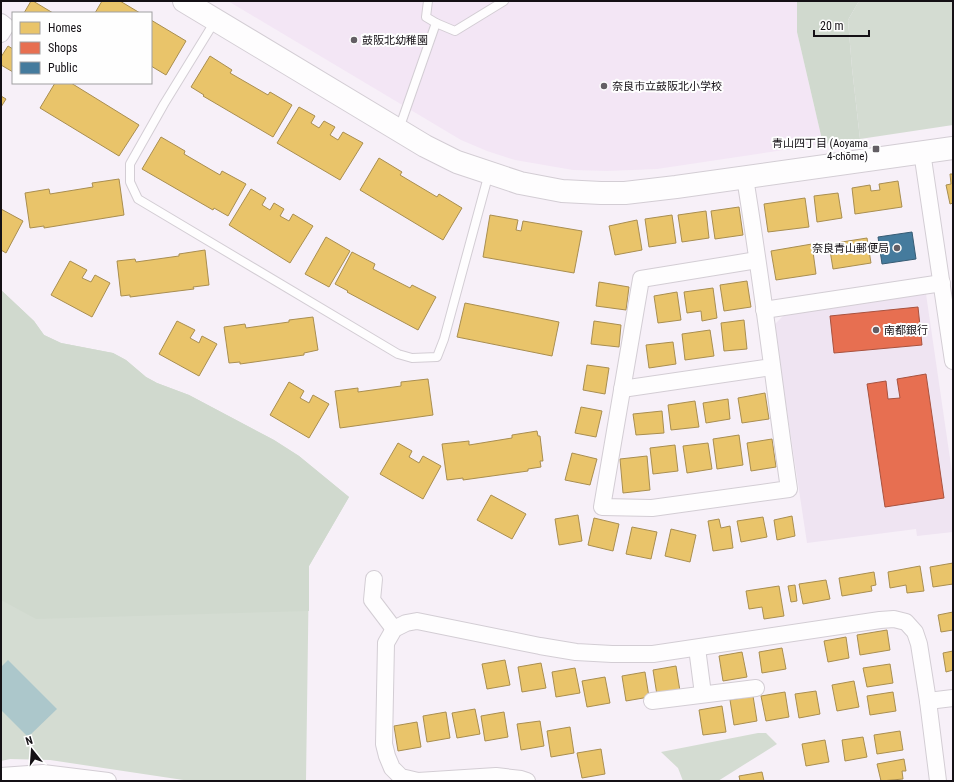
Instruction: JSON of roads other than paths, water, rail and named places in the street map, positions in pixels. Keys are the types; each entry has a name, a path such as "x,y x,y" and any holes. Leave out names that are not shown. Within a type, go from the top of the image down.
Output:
{"street":[{"path":"184,1 425,146 458,162 520,183 562,190 625,193 745,178 953,148"},
{"path":"1,22 6,26 1,34"},
{"path":"922,152 953,361"},
{"path":"745,178 757,260 789,489 652,508 602,507 641,279 757,260"},
{"path":"764,310 942,283"},
{"path":"622,390 772,367"},
{"path":"374,580 372,600 394,629"},
{"path":"527,781 496,776 418,781 401,777 392,768 384,744 384,706 386,643 394,629 406,623 417,621 576,652 653,654 894,619 906,622 915,632 919,644 938,781"},
{"path":"697,648 703,694"},
{"path":"652,701 756,688"},
{"path":"928,701 953,698"},
{"path":"1,776 43,773 108,781"}],"lane":[{"path":"428,1 426,16 436,23 455,31 504,1"},
{"path":"215,20 164,104 130,164 130,182 138,199 398,354 412,358 437,357 444,339 489,173"},
{"path":"399,129 436,23"}],"water":[{"path":"8,660 57,709 28,737 1,710 1,667"}],"place":[{"name":"鼓阪北幼稚園","path":"354,40"},
{"name":"奈良市立鼓阪北小学校","path":"604,86"},
{"name":"青山四丁目 (Aoyama 4-chōme)","path":"876,149"},
{"name":"奈良青山郵便局","path":"897,248"},
{"name":"南都銀行","path":"876,330"}]}
